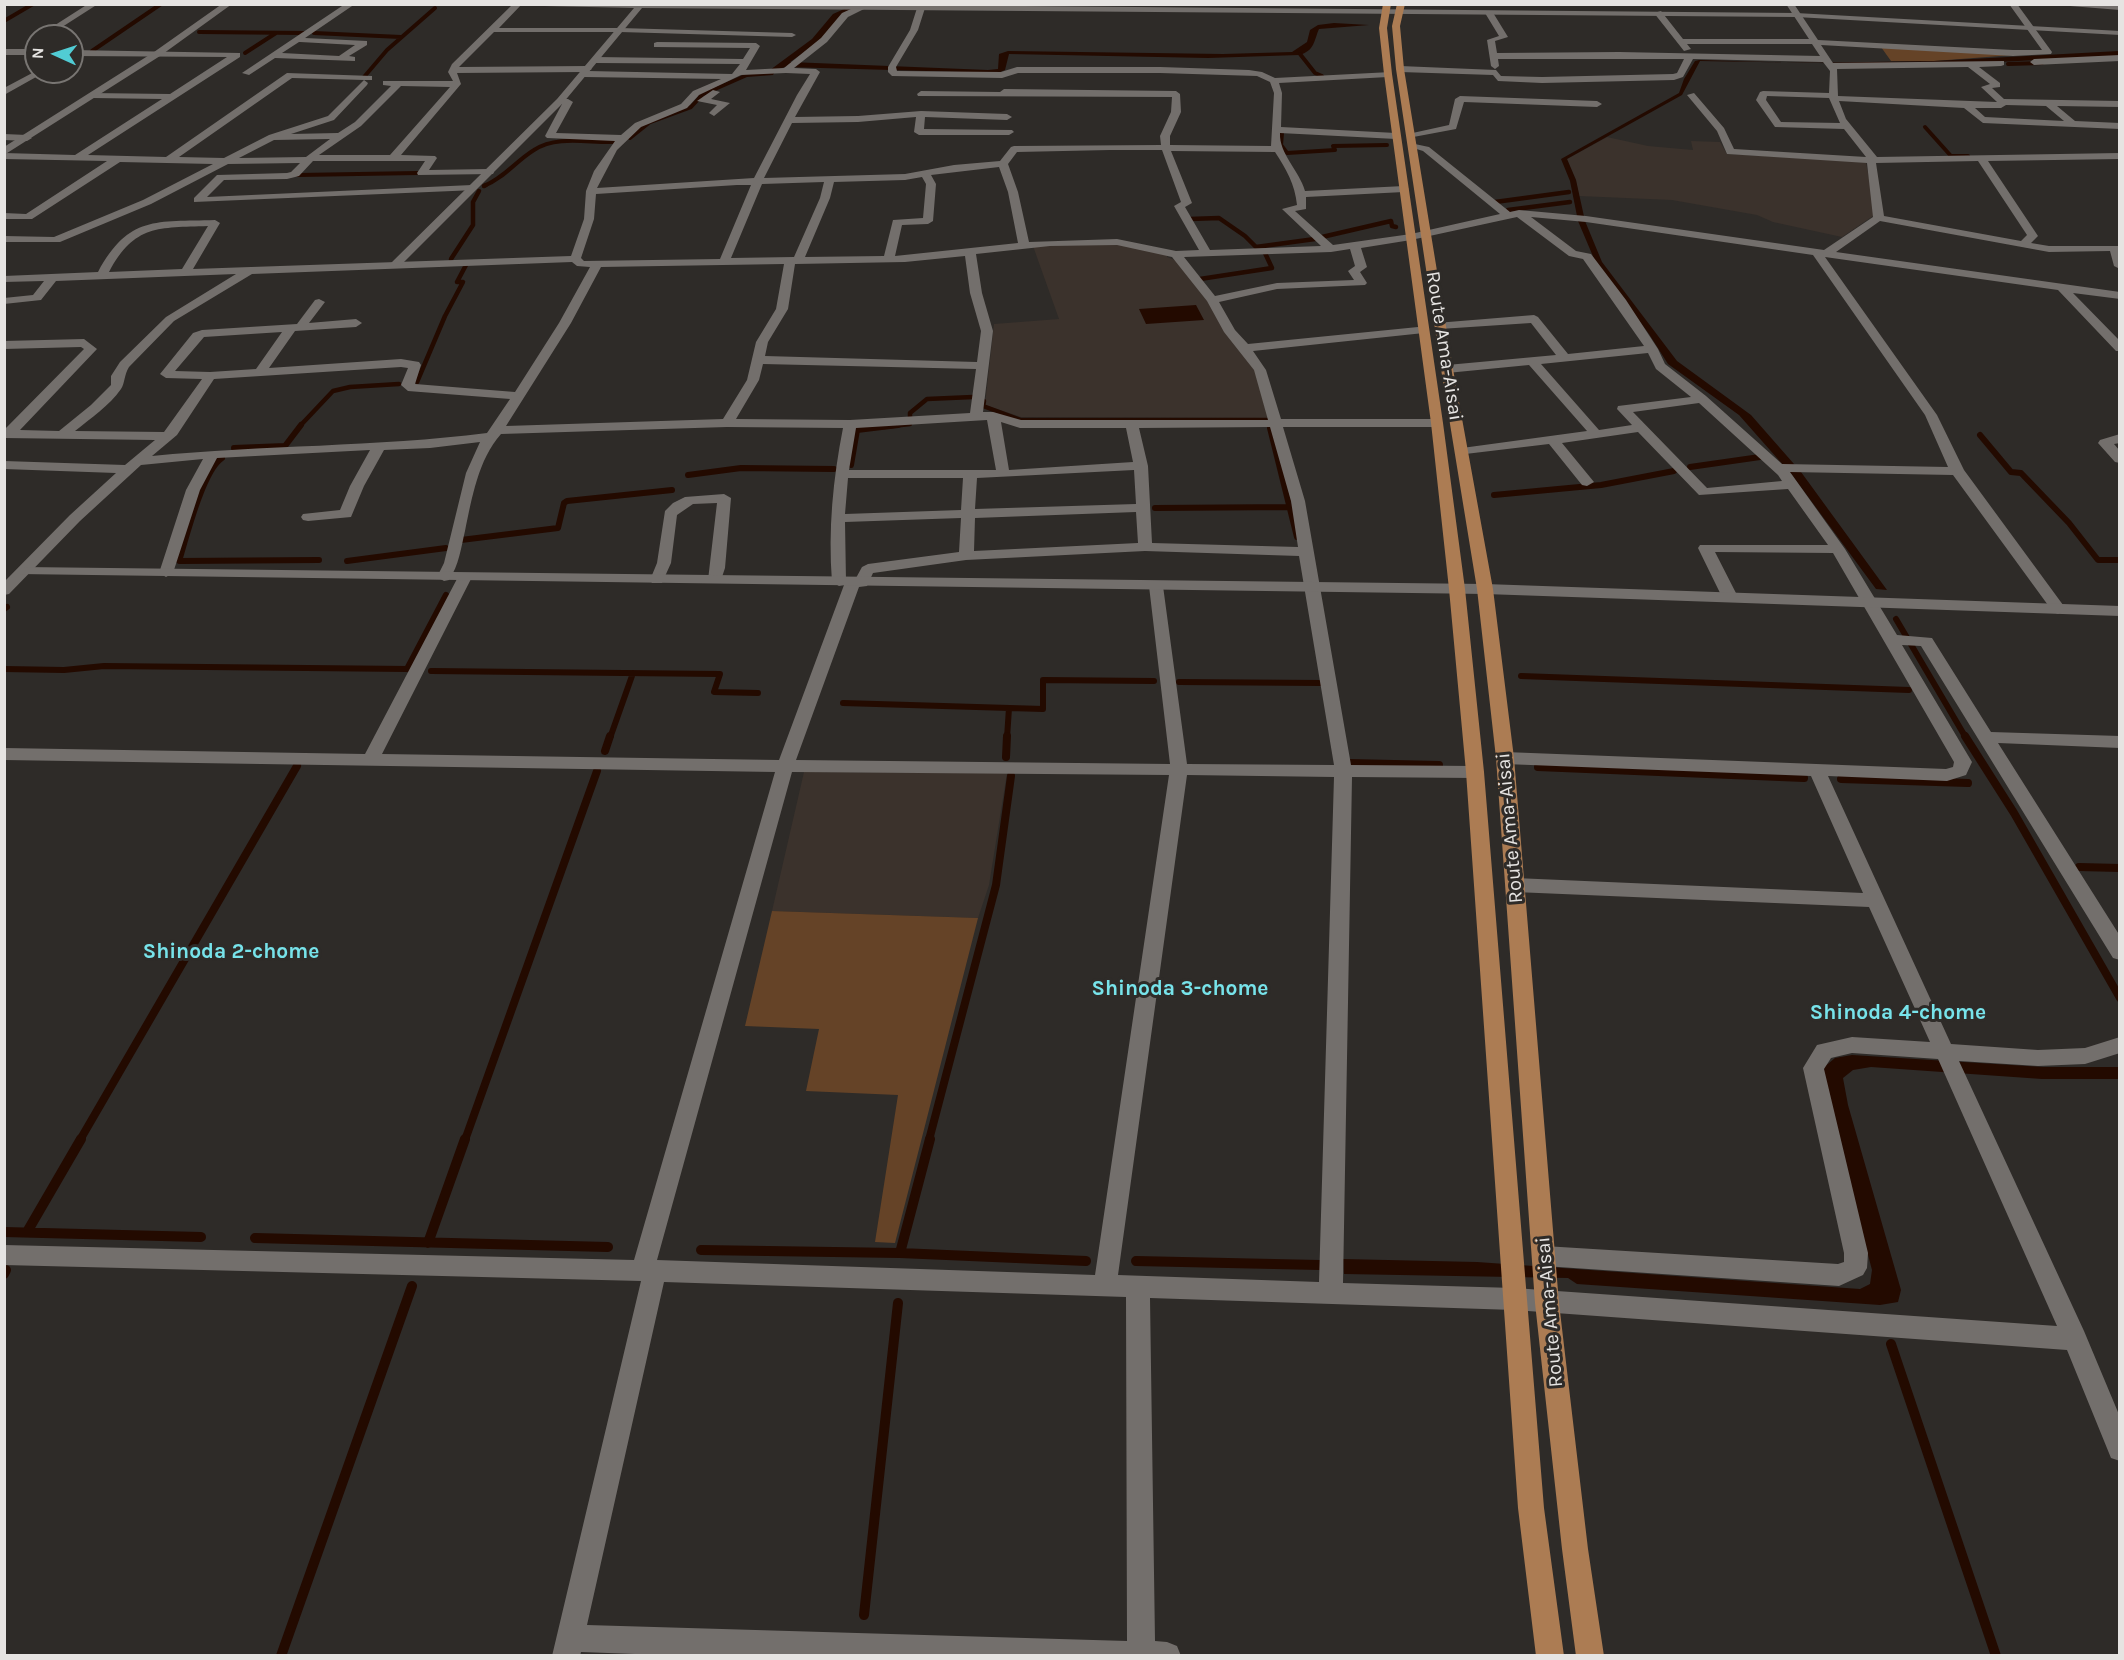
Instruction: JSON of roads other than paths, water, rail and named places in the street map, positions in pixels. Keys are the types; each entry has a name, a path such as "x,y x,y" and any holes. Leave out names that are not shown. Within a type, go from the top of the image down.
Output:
{"main road":[{"name":"Route Ama-Aisai","path":"1393,8 1396,26 1394,72 1407,139 1419,235 1424,329 1457,589 1475,772 1509,1247 1531,1508 1550,1656"},
{"name":"Route Ama-Aisai","path":"1407,139 1404,189 1419,235 1440,325 1485,589 1505,758 1547,1303 1575,1549 1590,1656"}],"street":[{"path":"62,24 94,4"},
{"path":"4,154 157,54 228,4"},
{"path":"246,73 300,40 351,4"},
{"path":"458,4 840,8 1393,8 1796,15 2120,33"},
{"path":"1790,4 1834,71 1833,97 1847,126 1872,160 1878,218"},
{"path":"2013,4 2048,52"},
{"path":"2070,4 2120,8"},
{"path":"453,70 518,5"},
{"path":"396,264 560,101 640,6"},
{"path":"714,113 725,103 702,101 709,95 748,78 774,76 824,40 845,15 863,7"},
{"path":"921,8 914,30 892,70 902,75 1002,75 1017,70 1160,70 1249,73 1259,74 1274,81 1394,72 1455,85 1598,104"},
{"path":"1491,10 1504,37 1491,40 1498,78 1542,80 1674,77 1680,75 1690,56"},
{"path":"1658,13 1690,56"},
{"path":"491,30 792,34"},
{"path":"575,259 589,219 591,191 599,171 614,148 623,138 647,120 684,106 696,93 737,75 764,33"},
{"path":"300,40 363,42 341,58"},
{"path":"1680,41 1815,42 2013,53 2120,49"},
{"path":"657,45 756,46"},
{"path":"15,52 24,47"},
{"path":"4,52 24,52"},
{"path":"77,158 237,55 84,53"},
{"path":"84,55 88,53"},
{"path":"275,55 354,59"},
{"path":"1493,56 1690,56 1931,66 2120,58"},
{"path":"596,60 746,62"},
{"path":"1970,64 1997,85 1985,87 2002,102"},
{"path":"4,239 56,240 147,202 272,137 331,118 378,69"},
{"path":"453,70 737,75 783,69 816,72 801,95 758,181 724,261"},
{"path":"453,70 457,84"},
{"path":"213,72 224,72"},
{"path":"235,73 398,84 457,84"},
{"path":"1455,85 1496,73"},
{"path":"168,160 290,75"},
{"path":"1002,75 1009,132 1008,141 1014,149"},
{"path":"4,92 24,81"},
{"path":"1274,81 1278,93 1278,130 1275,134 1278,149 1291,165 1302,194 1302,207 1287,209 1331,249"},
{"path":"398,84 358,124 309,159 295,174 221,177 198,200 472,189"},
{"path":"393,158 457,84"},
{"path":"1278,130 1407,139 1453,127 1455,85"},
{"path":"1847,126 1778,124 1761,100 1763,94 1782,93 1966,105 2001,105 2002,102 2120,104"},
{"path":"921,94 1176,94 1176,112 1165,136 1166,149 1187,203 1179,206 1206,253"},
{"path":"93,95 173,97"},
{"path":"1691,95 1720,130 1730,152 1872,160 2120,156"},
{"path":"560,101 568,102 550,136 623,138"},
{"path":"2052,103 2050,105 2072,123"},
{"path":"1966,105 1983,120 2120,126"},
{"path":"789,120 858,120 921,114 1007,117"},
{"path":"921,114 919,132 1009,132"},
{"path":"2103,126 2120,137"},
{"path":"272,137 340,136"},
{"path":"4,137 27,138"},
{"path":"1407,139 1426,149 1513,214 1573,254 1587,256 1620,300 1652,349 1660,366 1702,399 1780,468 1838,549 1871,602 1963,762 1960,771 1947,775 1505,758"},
{"path":"1014,149 1110,147 1278,149"},
{"path":"591,191 758,181 906,177 954,168 1003,164 1014,149"},
{"path":"4,154 225,162 432,158 422,173 489,172"},
{"path":"1981,158 2033,236 2025,243"},
{"path":"4,216 28,217 117,159"},
{"path":"1003,164 1013,192 1024,244"},
{"path":"889,260 897,222 928,221 931,184 925,174"},
{"path":"261,197 283,176"},
{"path":"727,423 753,380 760,360 762,342 782,309 794,260 825,198 830,180"},
{"path":"1302,194 1404,189"},
{"path":"4,279 575,259 580,264 889,260 1024,244 1117,242 1176,254 1331,249 1419,235 1513,214 1581,219 2120,296"},
{"path":"1821,254 1878,218 2049,249 2117,248 2120,266"},
{"path":"101,276 120,244 139,232 157,226 215,223 186,272"},
{"path":"1212,300 1276,286 1361,283 1354,271 1361,267 1355,247"},
{"path":"970,251 976,293 987,331 976,416"},
{"path":"1176,254 1212,300 1230,332 1245,348 1260,370 1298,501 1343,770 1331,1293"},
{"path":"1821,254 1879,344 1931,415 1957,471 2058,609"},
{"path":"444,577 450,563 476,462 565,323 598,263"},
{"path":"63,434 96,408 117,386 117,376 124,365 170,319 250,270"},
{"path":"4,301 37,298 53,277"},
{"path":"2062,288 2120,348"},
{"path":"260,372 319,302"},
{"path":"1440,325 1534,319 1565,358"},
{"path":"356,324 202,334 197,336 166,374 210,376 408,363 416,365 406,385 412,388 519,396"},
{"path":"1245,348 1424,329"},
{"path":"4,345 84,343 91,348 7,434"},
{"path":"1447,369 1652,349"},
{"path":"760,360 983,366"},
{"path":"1532,361 1596,434"},
{"path":"4,591 75,518 166,436 210,376"},
{"path":"1702,399 1623,409 1704,492 1792,484"},
{"path":"4,465 133,465 212,454 379,447 493,434 727,423 850,424 993,416 1020,424 1437,423"},
{"path":"993,416 1003,474"},
{"path":"850,424 841,474 837,559 851,582"},
{"path":"1132,425 1141,466 1146,547"},
{"path":"1462,452 1641,428"},
{"path":"7,434 166,436"},
{"path":"2120,438 2105,442 2120,459"},
{"path":"1553,440 1587,482"},
{"path":"308,517 346,514 357,486 379,447"},
{"path":"166,573 194,490 212,454"},
{"path":"841,474 1003,474 1141,466"},
{"path":"1780,468 1957,471"},
{"path":"966,556 970,474"},
{"path":"657,580 664,563 670,514 678,506 690,500 724,498 715,580"},
{"path":"838,518 1143,508"},
{"path":"1167,1656 568,1647 649,1271 785,766 851,582 873,567 966,556 1146,547 1306,552"},
{"path":"1730,597 1705,549 1838,549"},
{"path":"24,571 1485,589 2120,611"},
{"path":"371,758 465,577"},
{"path":"1105,1285 1179,769 1156,586"},
{"path":"1893,640 1926,641 2120,953"},
{"path":"1984,737 2120,742"},
{"path":"4,754 785,766 1475,772"},
{"path":"1817,770 2075,1339 2120,1449"},
{"path":"1515,885 1876,900"},
{"path":"1544,1259 1839,1275 1855,1268 1856,1253 1813,1068 1824,1051 1852,1045 1951,1062 2085,1056 2120,1045"},
{"path":"4,1255 649,1271 1514,1299 2075,1339"},
{"path":"1138,1286 1141,1655"}],"waterway":[{"path":"4,21 33,4"},
{"path":"92,51 161,4"},
{"path":"364,77 387,50 435,8"},
{"path":"199,32 304,33"},
{"path":"245,53 276,33"},
{"path":"314,33 401,37"},
{"path":"1300,54 1315,73 1322,76"},
{"path":"2008,64 2042,63"},
{"path":"630,138 650,122 691,107 704,93"},
{"path":"1925,127 1951,156 1968,156"},
{"path":"1282,133 1281,145 1287,153 1335,150 1333,146 1387,145"},
{"path":"484,186 498,179 528,154 543,145 563,141 614,142"},
{"path":"298,175 418,173"},
{"path":"451,259 473,225 473,202 479,191"},
{"path":"1495,202 1569,192"},
{"path":"1508,210 1570,202"},
{"path":"1190,219 1219,218 1245,236 1256,247 1315,239"},
{"path":"1322,237 1391,221 1392,226 1396,227"},
{"path":"1200,279 1272,268 1265,253"},
{"path":"417,382 445,316 463,282 457,282 466,265"},
{"path":"299,427 333,391 350,387 399,384"},
{"path":"910,417 910,413 927,399 973,397"},
{"path":"984,401 983,406 1021,420 1267,420"},
{"path":"884,427 910,424"},
{"path":"234,448 285,446 301,425"},
{"path":"851,465 857,430 898,425"},
{"path":"1270,428 1290,507"},
{"path":"1980,435 2011,472 2021,473 2069,523 2098,560 2120,560"},
{"path":"1690,467 1760,457"},
{"path":"222,458 208,476 202,490 179,561 319,560"},
{"path":"688,475 741,468 834,469"},
{"path":"1494,495 1601,485 1674,471"},
{"path":"461,540 558,528 564,503 567,501 672,490"},
{"path":"1155,508 1290,507"},
{"path":"1290,507 1297,537"},
{"path":"347,561 446,548"},
{"path":"407,669 446,595"},
{"path":"1896,619 1966,738"},
{"path":"4,669 64,670 104,666 407,669"},
{"path":"431,671 633,673"},
{"path":"610,738 633,673"},
{"path":"633,673 720,674 714,692 758,693"},
{"path":"1521,676 1909,690"},
{"path":"843,703 1043,709 1043,680 1154,681"},
{"path":"1179,682 1322,683"},
{"path":"1007,738 1009,708"},
{"path":"605,751 610,736"},
{"path":"1006,757 1007,736"},
{"path":"1965,736 2014,813 2120,998"},
{"path":"1349,763 1439,765"},
{"path":"80,1140 297,766"},
{"path":"1538,767 1804,778"},
{"path":"465,1140 597,771"},
{"path":"929,1140 996,885 1011,776"},
{"path":"1841,779 1968,783"},
{"path":"2079,867 2120,868"},
{"path":"27,1232 81,1139"},
{"path":"428,1242 465,1139"},
{"path":"900,1253 930,1139"},
{"path":"4,1232 201,1237"},
{"path":"255,1238 428,1242"},
{"path":"428,1242 608,1247"},
{"path":"701,1250 900,1253"},
{"path":"900,1253 1086,1261"},
{"path":"1136,1261 1320,1265"},
{"path":"4,1274 6,1270"},
{"path":"281,1656 412,1286"},
{"path":"864,1615 898,1303"},
{"path":"1891,1344 1996,1656"}],"district":[{"name":"Shinoda 2-chome","path":"231,952"},
{"name":"Shinoda 3-chome","path":"1180,989"},
{"name":"Shinoda 4-chome","path":"1898,1013"}]}
